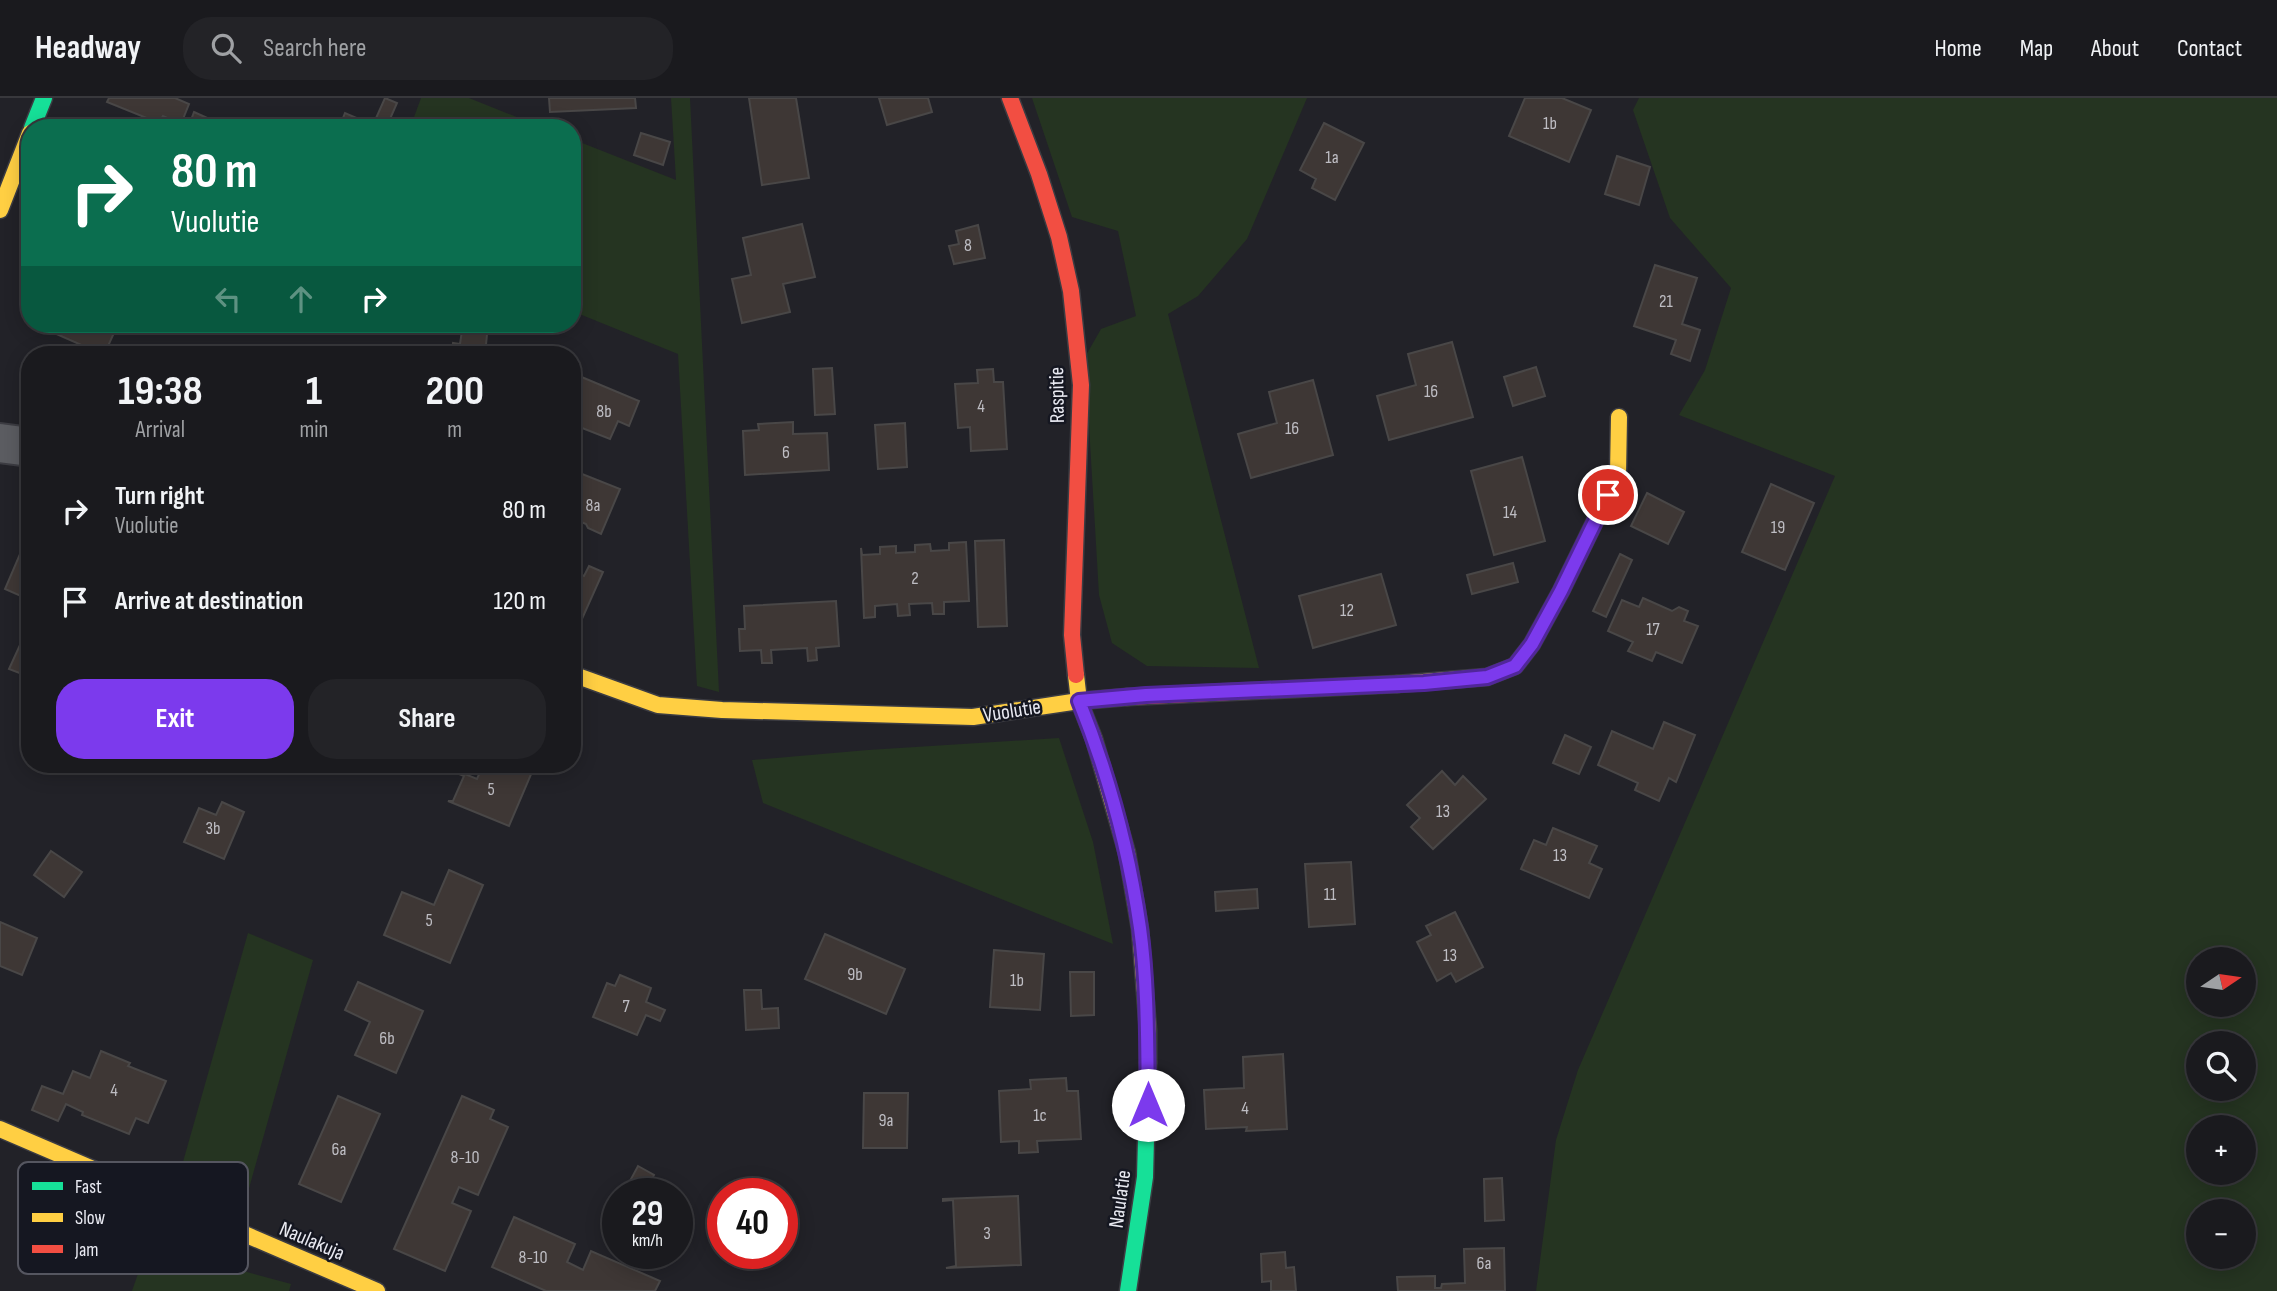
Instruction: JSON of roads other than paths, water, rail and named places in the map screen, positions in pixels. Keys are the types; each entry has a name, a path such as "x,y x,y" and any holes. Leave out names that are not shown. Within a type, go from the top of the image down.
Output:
{"street":[{"path":"36,119 44,98"},
{"name":"Raspitie","path":"1010,98 1059,237 1074,316 1081,385 1072,635 1079,701"},
{"path":"0,210 21,156"},
{"name":"Vuolutie","path":"581,677 659,705 702,709 973,717 1079,701 1146,695 1424,683 1487,677 1515,666 1532,644 1561,591 1618,474 1619,418"},
{"path":"0,443 21,446"},
{"name":"Naulatie","path":"1079,701 1094,739 1124,841 1140,929 1148,1030 1147,1130 1145,1178 1128,1291"},
{"name":"Naulakuja","path":"0,1129 77,1162"},
{"name":"Naulakuja","path":"248,1236 377,1291"}]}
